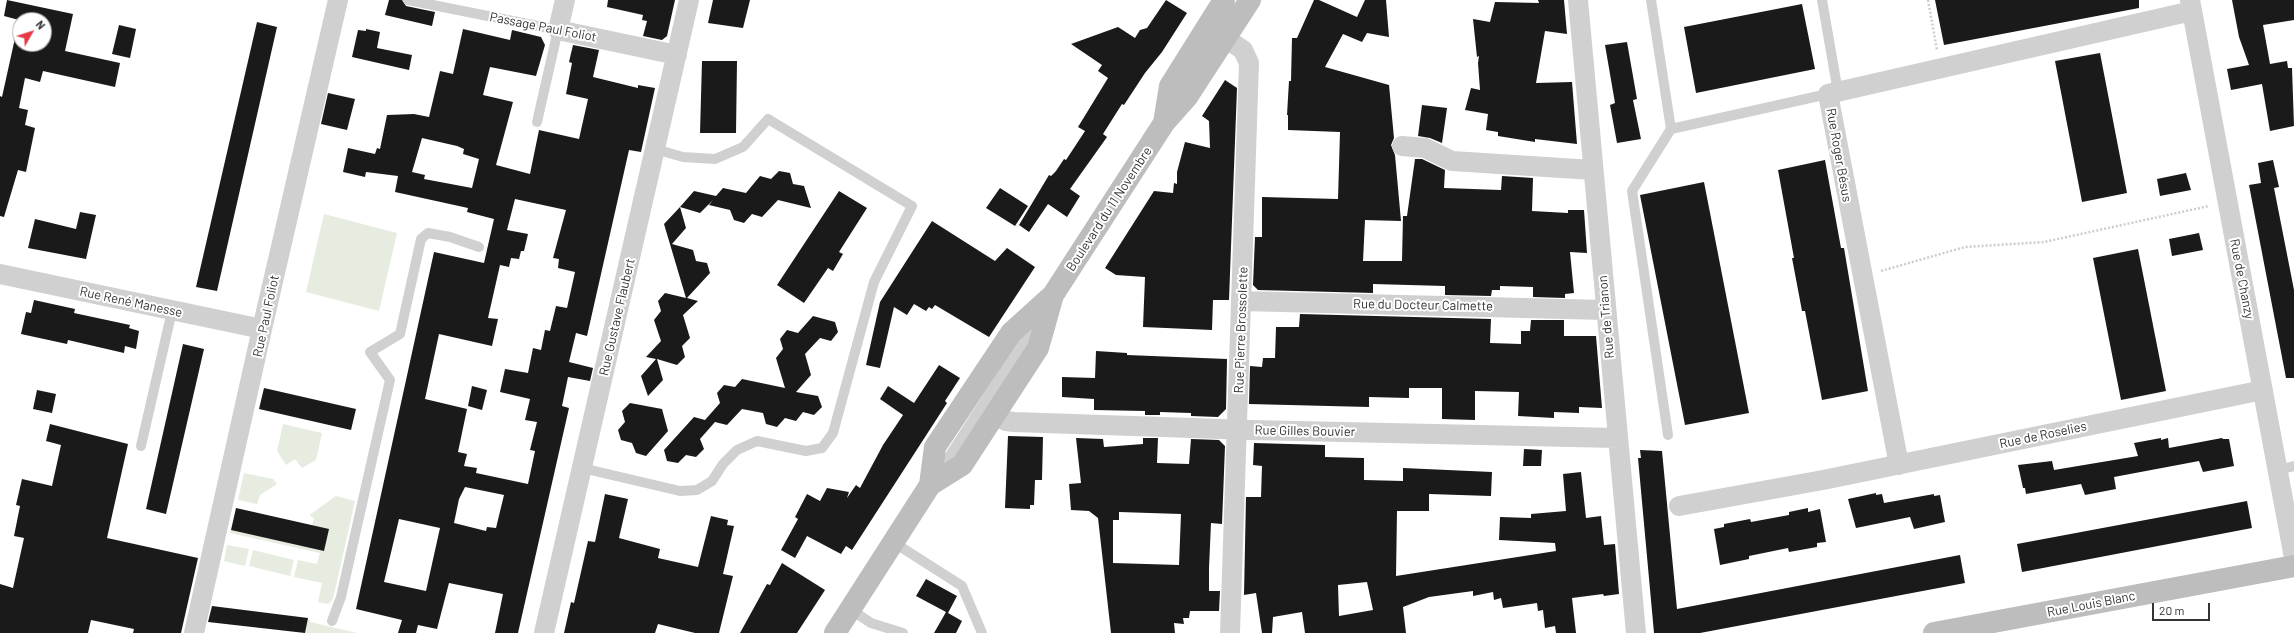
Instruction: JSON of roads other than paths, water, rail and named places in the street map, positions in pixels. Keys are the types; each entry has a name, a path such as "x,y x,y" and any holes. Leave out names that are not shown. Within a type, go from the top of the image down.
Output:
{"main road":[{"name":"Boulevard du 11 Novembre","path":"1164,122 1170,86 1224,0"},
{"name":"Boulevard du 11 Novembre","path":"836,633 930,485 962,465 995,415 1038,348 1054,295 1164,122 1187,97 1250,0"},
{"name":"Boulevard du 11 Novembre","path":"930,485 935,447 1011,333 1054,295"},
{"name":"Rue Louis Blanc","path":"1934,633 2294,566"}],"street":[{"name":"Rue Paul Foliot","path":"194,633 338,0"},
{"path":"558,30 565,0"},
{"name":"Rue Gustave Flaubert","path":"544,633 689,0"},
{"name":"Rue de Trianon","path":"1578,0 1605,310 1636,633"},
{"name":"Rue Roger Bésus","path":"1898,465 1861,275 1833,93 1941,68 2191,6"},
{"name":"Rue de Chanzy","path":"2191,6 2263,390 2286,468 2294,558"},
{"name":"Passage Paul Foliot","path":"558,30 677,54"},
{"name":"Rue Pierre Brossolette","path":"1225,38 1243,50 1249,63 1230,633"},
{"path":"1402,146 1425,148 1452,161 1593,170"},
{"name":"Rue René Manesse","path":"0,274 262,329"},
{"name":"Rue du Docteur Calmette","path":"1241,301 1605,310"},
{"name":"Rue de Roselies","path":"1679,506 1898,465 2263,390"},
{"name":"Rue Gilles Bouvier","path":"995,415 1006,421 1014,422 1237,430 1617,438"}],"lane":[{"name":"Passage Paul Foliot","path":"408,0 558,30"},
{"path":"1652,0 1671,129 1632,191 1668,436"},
{"path":"1671,129 1833,93 1822,0"},
{"path":"536,122 558,30"},
{"path":"582,468 680,491 697,490 712,481 723,464 737,450 757,440 806,451 822,448 833,433 874,282 912,206 768,119 743,147 715,159 683,157 655,149"},
{"path":"332,621 341,597 390,380 370,352 400,334 421,239 428,233 450,237 479,247"},
{"path":"141,446 172,311"},
{"path":"893,542 962,586 982,633"},
{"path":"850,609 871,623 903,633"}]}
